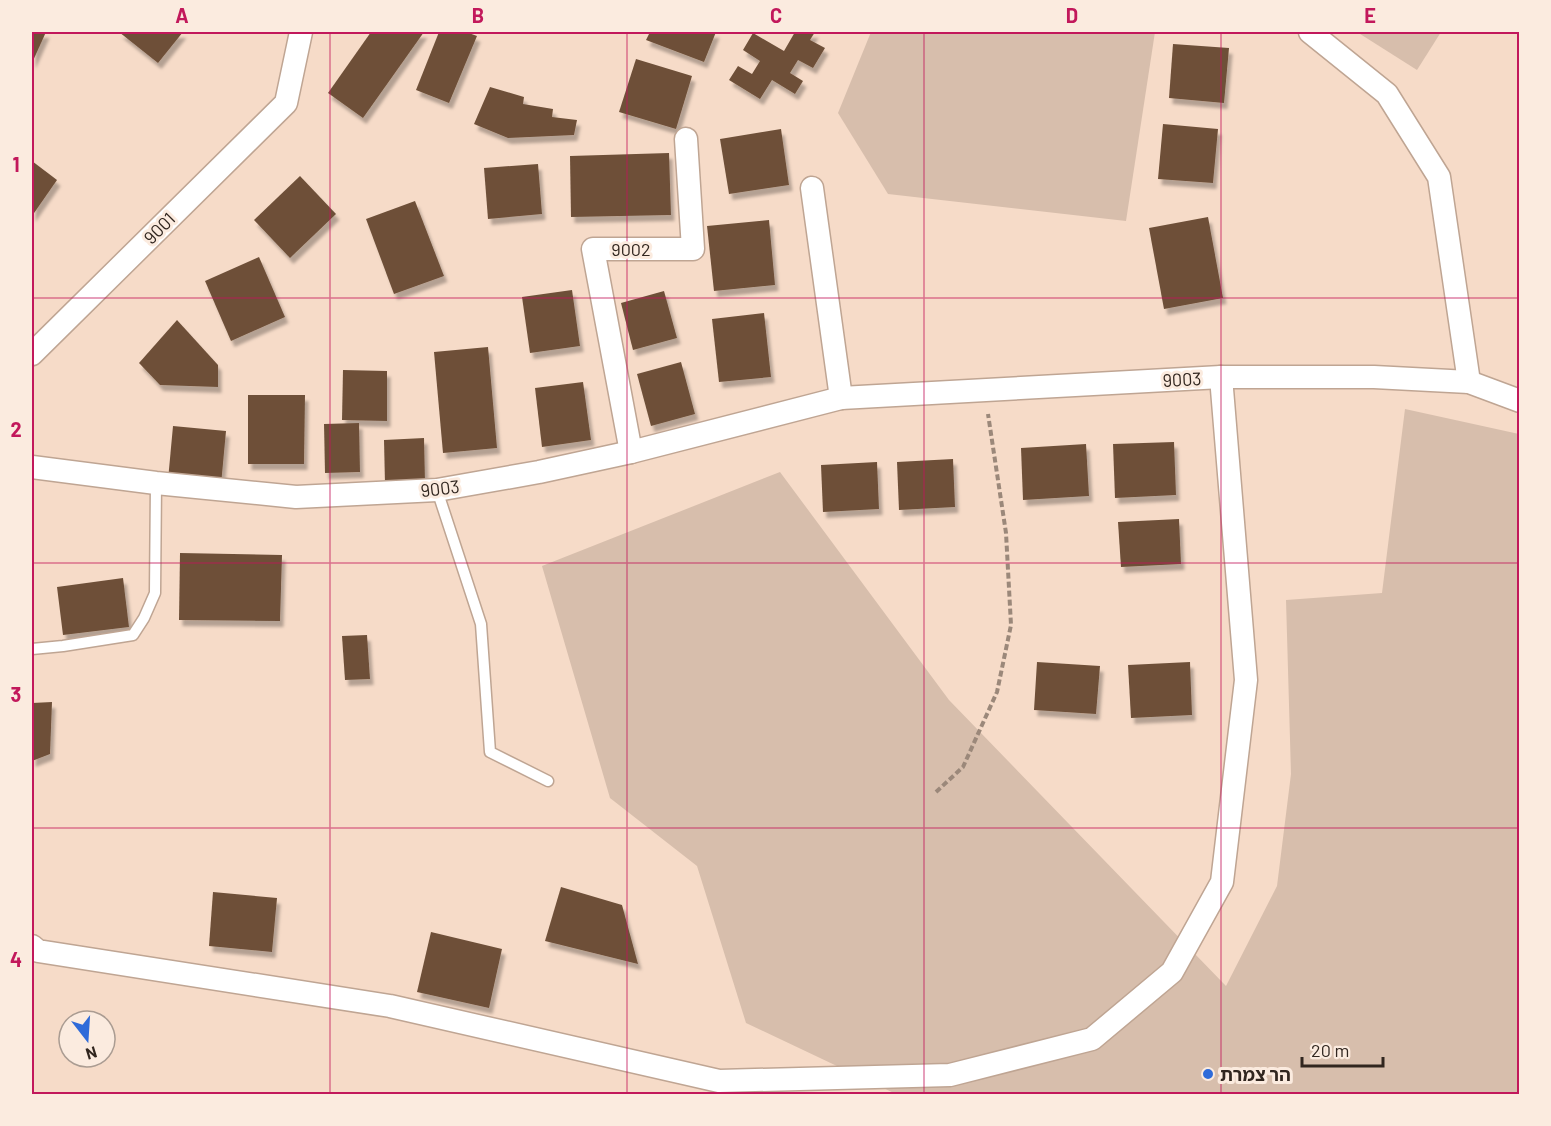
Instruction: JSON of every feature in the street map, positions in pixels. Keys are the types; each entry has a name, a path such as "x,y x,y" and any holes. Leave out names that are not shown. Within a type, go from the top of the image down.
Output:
{"street":[{"name":"9001","path":"32,354 286,103 301,32"},
{"path":"1310,32 1387,94 1439,177 1469,382"},
{"name":"9002","path":"631,452 593,249 693,249 686,139"},
{"path":"812,188 840,398"},
{"path":"32,946 38,951 390,1006 719,1081 950,1075 1092,1039 1172,972 1222,882 1246,680 1221,377"},
{"name":"9003","path":"32,467 156,483 296,497 436,490 539,472 631,452 840,398 1221,377 1374,377 1469,382 1520,401"}],"lane":[{"path":"32,648 63,646 134,635 155,593 156,483"},
{"path":"436,490 481,624 489,752 548,781"}],"path":[{"path":"936,792 963,766 997,692 1011,625 1006,533 985,389"}],"shaded area":[{"path":"871,32 1155,32 1126,221 888,194 838,113"},
{"path":"1357,32 1441,32 1417,70"},
{"path":"1405,409 1519,434 1519,1094 896,1094 746,1023 697,866 610,798 542,566 780,472 949,700 1226,986 1277,886 1291,774 1286,600 1382,593"}],"building":[{"path":"32,32 46,32 32,63"},
{"path":"119,32 183,32 158,63"},
{"path":"371,32 424,32 363,118 328,93"},
{"path":"439,32 466,32 477,36 449,103 416,90"},
{"path":"650,32 716,32 704,62 646,40"},
{"path":"795,32 815,32 810,40 825,48 813,68 798,60 790,73 803,81 795,94 772,80 760,99 729,80 738,66 752,74 760,61 743,50 753,33 784,51"},
{"path":"1173,44 1229,48 1224,103 1169,98"},
{"path":"636,59 692,76 676,129 619,112"},
{"path":"490,87 524,97 523,104 553,109 552,117 577,120 574,135 508,138 474,124"},
{"path":"1163,124 1218,129 1213,183 1158,179"},
{"path":"781,129 789,185 729,194 720,139"},
{"path":"669,153 671,215 571,217 570,156"},
{"path":"32,161 57,180 32,216"},
{"path":"538,164 542,214 488,219 484,168"},
{"path":"300,176 336,214 290,258 254,220"},
{"path":"415,201 444,276 394,294 366,219"},
{"path":"1208,217 1223,298 1164,309 1149,228"},
{"path":"769,220 775,285 714,291 707,226"},
{"path":"259,257 285,317 231,341 205,281"},
{"path":"572,290 580,346 530,353 522,297"},
{"path":"664,291 677,338 633,350 621,303"},
{"path":"764,313 771,377 719,382 712,319"},
{"path":"177,320 218,365 218,387 160,385 139,363"},
{"path":"488,347 497,448 443,453 434,352"},
{"path":"681,362 695,414 651,426 637,374"},
{"path":"343,370 387,371 387,421 342,420"},
{"path":"583,382 591,440 542,447 535,388"},
{"path":"248,395 305,395 304,464 248,464"},
{"path":"359,423 360,472 325,473 324,424"},
{"path":"173,426 226,431 221,485 168,480"},
{"path":"424,438 425,482 385,484 384,440"},
{"path":"1174,442 1176,495 1115,498 1113,444"},
{"path":"1086,444 1089,496 1023,500 1021,448"},
{"path":"953,459 955,507 899,510 897,462"},
{"path":"877,462 879,509 823,512 821,465"},
{"path":"1179,519 1181,564 1121,567 1118,522"},
{"path":"180,553 282,555 280,621 179,620"},
{"path":"123,578 129,627 63,635 57,587"},
{"path":"367,635 370,679 345,680 342,636"},
{"path":"1037,662 1100,666 1096,714 1034,710"},
{"path":"1190,662 1192,715 1131,718 1128,665"},
{"path":"52,702 50,754 32,761 32,703"},
{"path":"561,887 622,905 638,964 545,941"},
{"path":"213,892 277,898 272,952 209,946"},
{"path":"431,932 502,949 489,1008 417,992"}],"place":[{"name":"הר צמרת","path":"1208,1074"}]}
